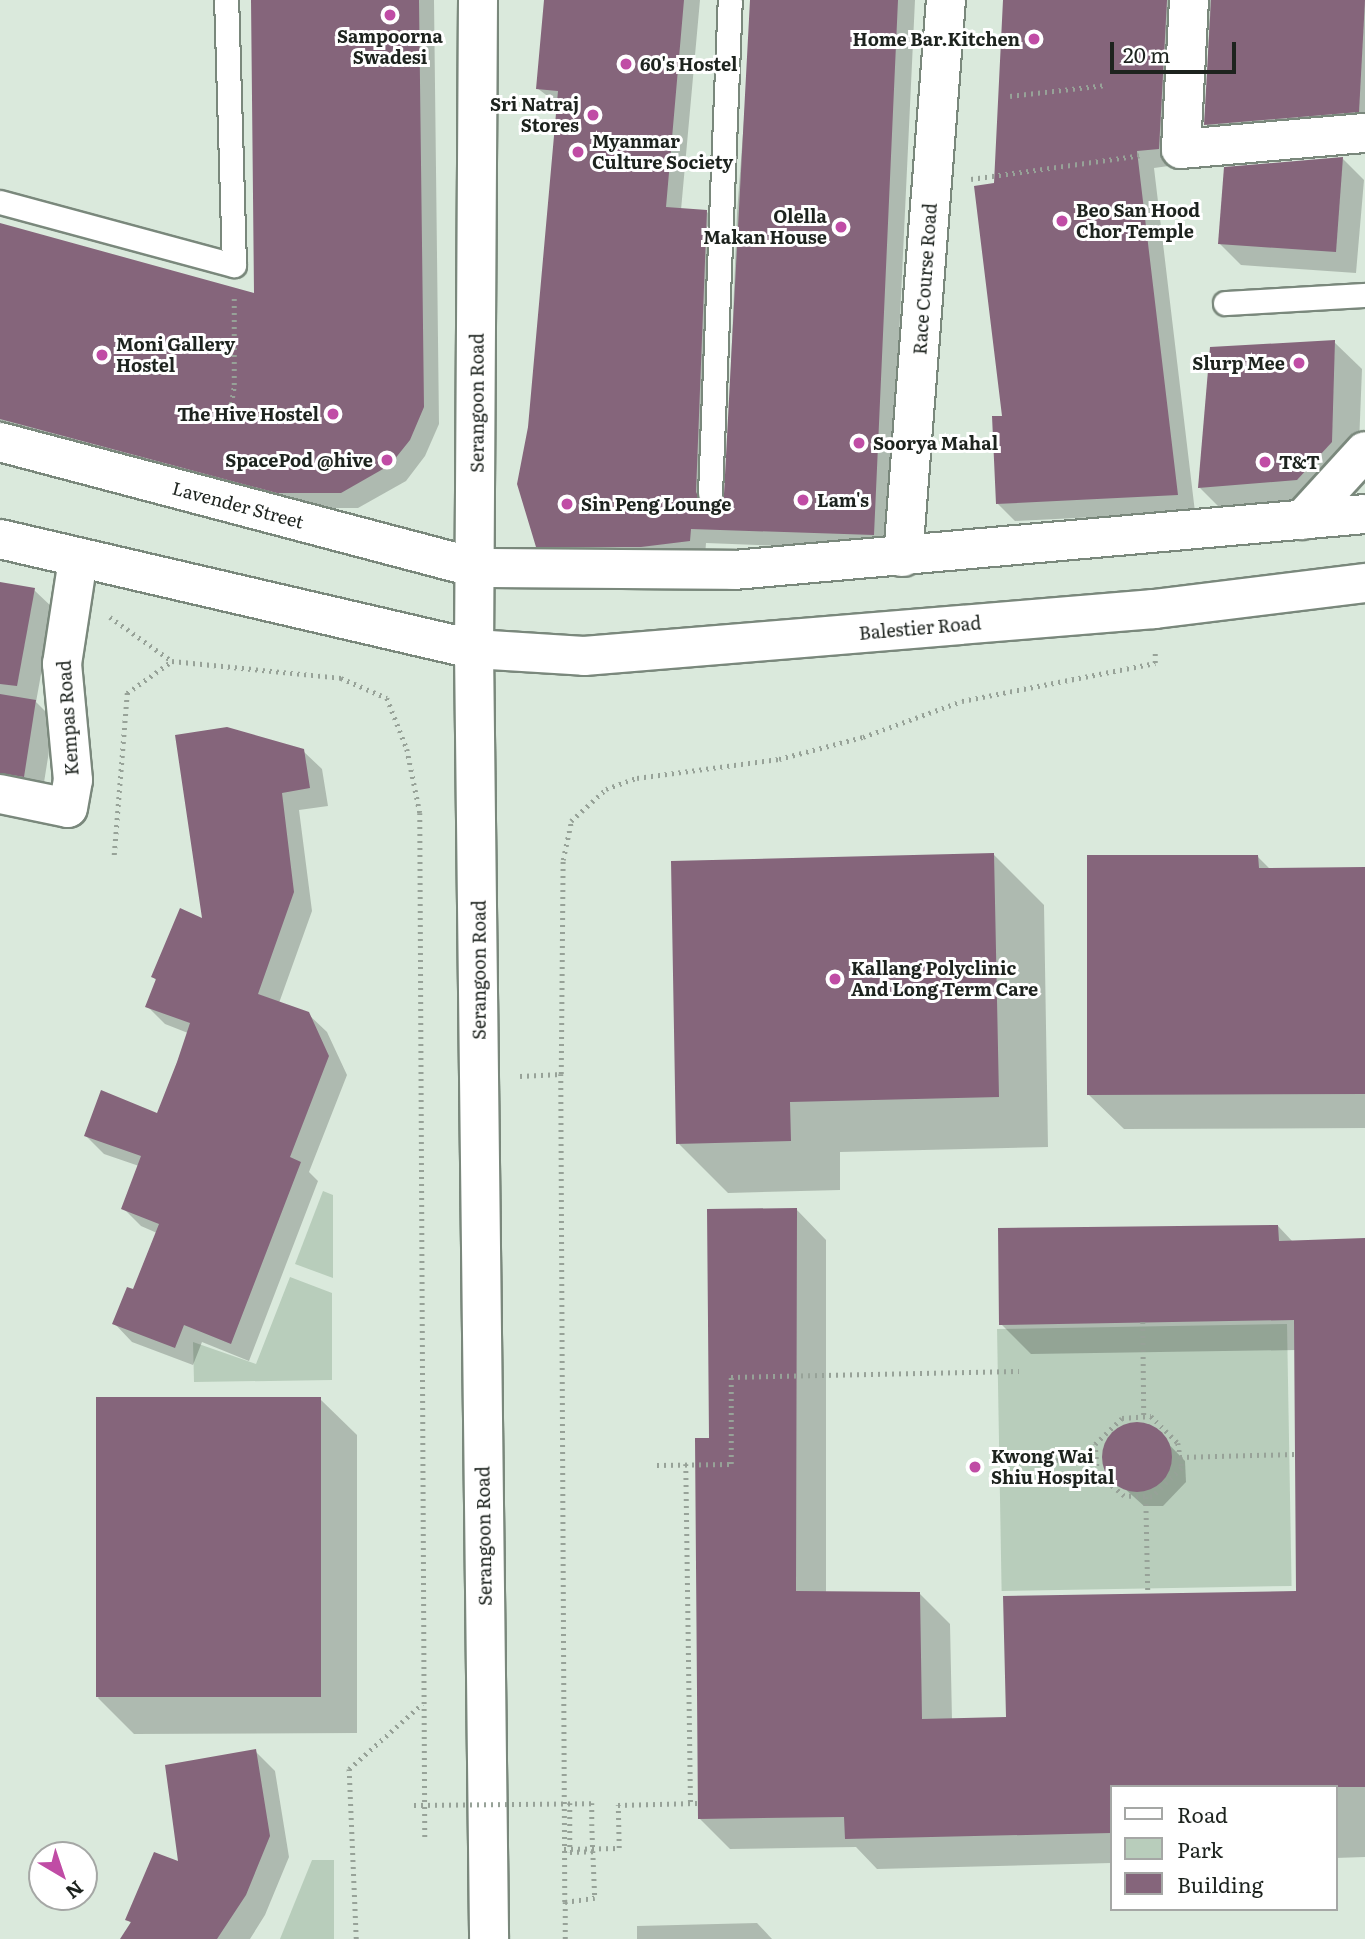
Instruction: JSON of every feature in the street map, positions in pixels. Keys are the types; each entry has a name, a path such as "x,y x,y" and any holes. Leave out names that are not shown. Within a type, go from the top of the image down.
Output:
{"main road":[{"name":"Serangoon Road","path":"478,0 474,649 489,1939"},
{"name":"Race Course Road","path":"903,557 946,0"},
{"path":"1189,0 1181,149 1365,133"},
{"name":"Lavender Street","path":"0,442 476,568"},
{"path":"1302,520 1365,451"},
{"path":"476,568 734,570 1365,514"},
{"path":"0,539 76,576 474,649"},
{"name":"Kempas Road","path":"0,794 68,808 73,780 62,664 76,576"},
{"name":"Balestier Road","path":"474,649 584,656 627,654 1154,609 1365,583"}],"lane":[{"path":"0,201 234,265 226,0"},
{"path":"710,494 730,0"},
{"path":"1225,303 1365,295"}],"path":[{"path":"1010,96 1106,85"},
{"path":"932,185 1181,149"},
{"path":"229,418 234,385 234,265"},
{"path":"76,576 172,661 341,678 387,698 407,749 420,813 425,1840"},
{"path":"565,1939 561,1074 563,860 571,821 606,789 637,778 779,759 863,737 962,701 1155,663 1154,609"},
{"path":"114,855 127,693 172,661"},
{"path":"480,1077 561,1074"},
{"path":"1143,1322 1144,1417"},
{"path":"657,1465 731,1464 731,1377 1019,1371"},
{"path":"1151,1416 1178,1443 1182,1468 1152,1497 1124,1496 1097,1473 1095,1444 1122,1418 1144,1417 1151,1416"},
{"path":"1181,1457 1295,1454"},
{"path":"1021,1461 1096,1459"},
{"path":"564,1849 619,1848 618,1805 694,1803 686,1464"},
{"path":"1146,1497 1148,1594"},
{"path":"356,1939 349,1769 423,1703"},
{"path":"414,1805 592,1803 593,1848"},
{"path":"565,1902 595,1898 593,1851 570,1853 570,1804"}],"green space":[{"path":"323,1191 333,1195 333,1278 295,1264"},
{"path":"290,1277 332,1293 332,1380 194,1382 193,1342 256,1364"},
{"path":"1287,1324 1292,1586 1002,1591 997,1329"},
{"path":"312,1860 334,1860 334,1939 280,1939"}],"building":[{"path":"251,0 419,0 424,407 410,440 390,465 341,493 277,493 0,419 0,223 254,293"},
{"path":"544,0 684,0 666,207 707,210 696,492 702,504 710,507 721,501 724,494 750,0 898,0 874,535 691,529 690,541 641,547 536,547 517,484 528,427 558,91 536,89"},
{"path":"1003,0 1167,0 1159,149 1137,151 1178,495 996,504 992,416 1002,416 974,186 994,183"},
{"path":"1211,0 1365,0 1359,112 1204,125"},
{"path":"1343,157 1336,252 1218,244 1224,167"},
{"path":"1335,340 1332,442 1297,480 1198,488 1210,347"},
{"path":"0,582 35,588 17,686 0,684"},
{"path":"0,694 36,700 24,777 0,773"},
{"path":"227,727 304,749 310,788 282,793 294,892 258,994 309,1012 329,1056 290,1157 301,1162 231,1344 184,1325 175,1348 112,1324 127,1287 133,1289 159,1224 121,1209 141,1156 84,1136 101,1090 157,1113 177,1062 190,1023 145,1007 156,979 151,977 180,908 202,918 175,735"},
{"name":"Kallang Polyclinic And Long Term Care","path":"994,853 999,1097 790,1102 791,1141 676,1144 671,861"},
{"path":"1087,855 1258,855 1259,868 1365,867 1365,1094 1087,1095"},
{"path":"797,1208 796,1591 920,1592 922,1719 1006,1717 1003,1596 1296,1591 1294,1320 999,1325 998,1228 1278,1225 1279,1241 1365,1238 1365,1787 1110,1785 1110,1833 845,1839 844,1817 698,1819 695,1438 709,1438 707,1209"},
{"path":"96,1397 321,1397 321,1697 96,1697"},
{"path":"1137,1422 1162,1432 1172,1457 1162,1482 1137,1492 1112,1482 1102,1457 1112,1432"},
{"path":"256,1749 270,1836 246,1895 217,1939 120,1939 131,1922 125,1920 154,1852 178,1861 165,1765"}],"place":[{"name":"Sampoorna Swadesi","path":"390,15"},
{"name":"Home Bar.Kitchen","path":"1034,39"},
{"name":"60's Hostel","path":"626,64"},
{"name":"Sri Natraj Stores","path":"593,115"},
{"name":"Myanmar Culture Society","path":"578,152"},
{"name":"Beo San Hood Chor Temple","path":"1062,221"},
{"name":"Olella Makan House","path":"841,227"},
{"name":"Moni Gallery Hostel","path":"102,355"},
{"name":"Slurp Mee","path":"1299,363"},
{"name":"The Hive Hostel","path":"333,414"},
{"name":"Soorya Mahal","path":"859,443"},
{"name":"SpacePod @hive","path":"387,460"},
{"name":"T&T","path":"1265,462"},
{"name":"Lam's","path":"803,500"},
{"name":"Sin Peng Lounge","path":"567,504"},
{"name":"Kallang Polyclinic And Long Term Care","path":"835,979"},
{"name":"Kwong Wai Shiu Hospital","path":"975,1467"}]}
